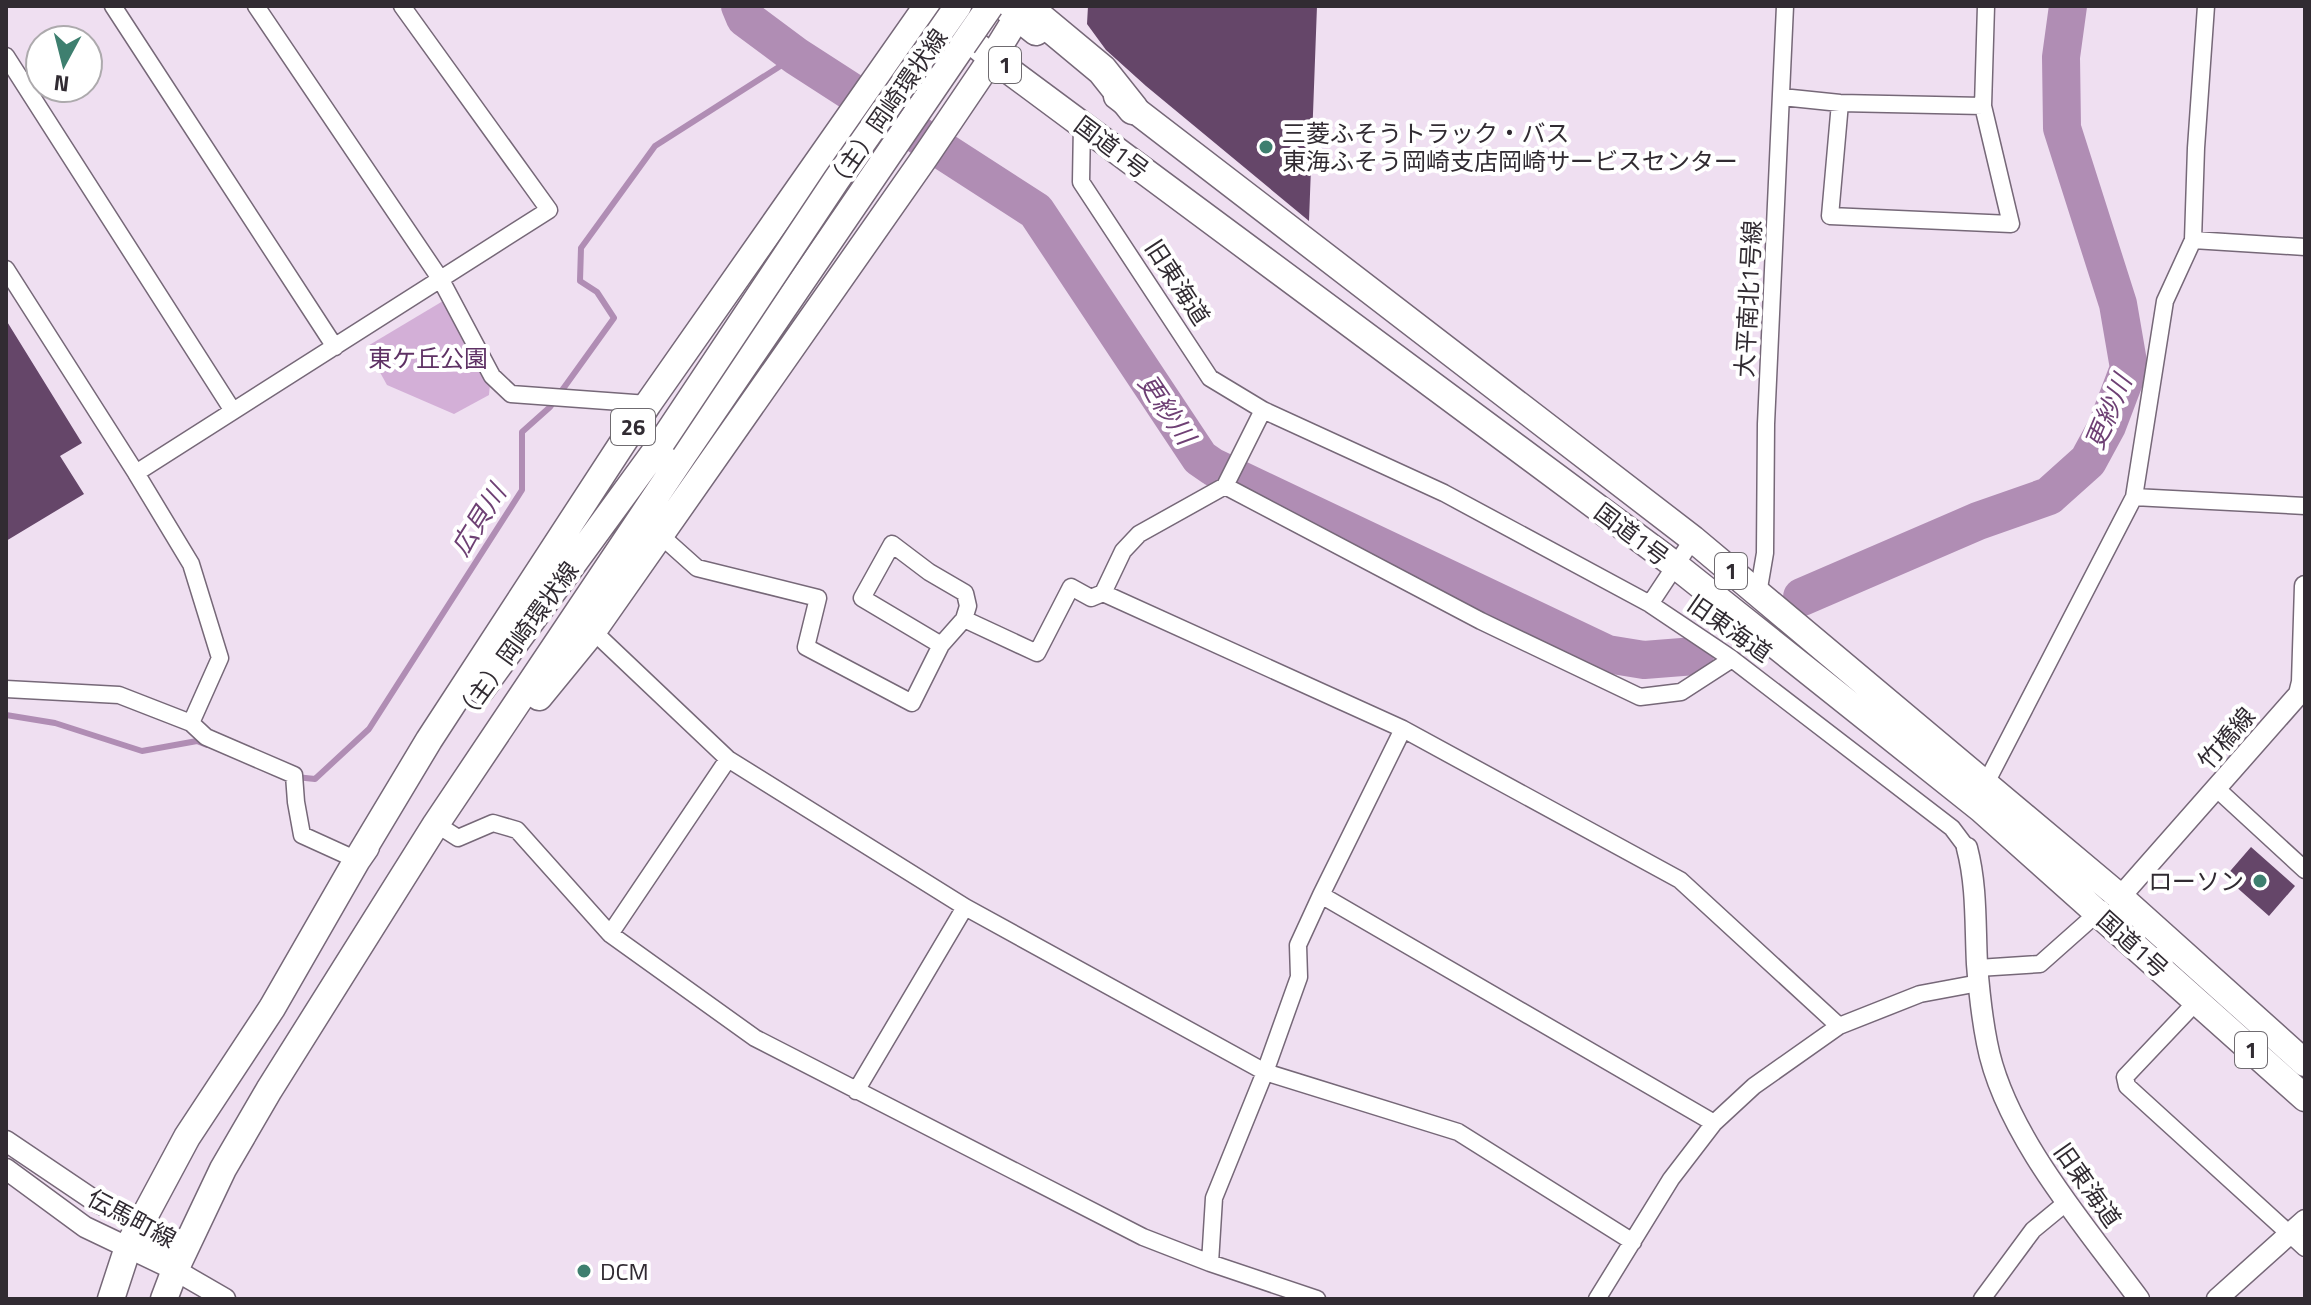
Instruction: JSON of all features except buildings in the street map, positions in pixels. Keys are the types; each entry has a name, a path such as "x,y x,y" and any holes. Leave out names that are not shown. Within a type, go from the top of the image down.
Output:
{"highway":[{"path":"1017,8 1102,70 1133,109"}],"main road":[{"name":"国道1号","path":"928,6 992,58 1675,565 1981,809 2305,1098"},
{"name":"26","path":"357,860 429,740 648,404 928,6"},
{"name":"（主）岡崎環状線","path":"164,1299 223,1169 254,1116 673,448 837,179 958,6"},
{"name":"（主）岡崎環状線","path":"111,1299 128,1247 187,1137 272,1008 357,860 673,448 990,6"},
{"name":"26","path":"436,824 593,631 923,160 992,58 1017,8"},
{"name":"国道1号","path":"1133,109 1693,539 2120,897 2305,1063"}],"street":[{"path":"113,6 335,347"},
{"path":"256,6 441,280 492,376 511,394 648,404"},
{"path":"136,473 549,210 402,6"},
{"name":"大平南北1号線","path":"1758,594 1765,553 1766,424 1785,6"},
{"path":"1840,103 1830,216 2011,224 1983,106 1986,6"},
{"path":"1986,783 2134,497 2165,301 2193,240 2206,6"},
{"path":"6,56 233,411"},
{"path":"1782,97 1840,103 1983,106"},
{"name":"旧東海道","path":"1082,124 1081,182 1210,378 1263,410 1444,493 1650,604 1732,659 1952,828 1967,848 1973,871 1978,975 1987,1044 1999,1084 2030,1147 2139,1299"},
{"path":"2193,240 2305,247"},
{"path":"6,269 191,564 220,658 191,723"},
{"path":"964,619 1037,653 1071,587 1091,598 1103,593 1123,551 1139,534 1225,486 1263,410"},
{"path":"1225,486 1468,614 1640,697 1681,692 1732,659"},
{"path":"2134,497 2305,506"},
{"path":"659,534 697,568 818,598 806,647 912,703 941,645 964,619 968,606 965,593 929,572 892,544 862,598 941,645"},
{"path":"1650,604 1693,539"},
{"name":"竹橋線","path":"2120,897 2302,696 2305,586"},
{"path":"1103,593 1403,729 1680,880 1839,1026"},
{"path":"593,631 728,759 965,907 1265,1072 1458,1132 1633,1242"},
{"path":"6,689 119,695 191,723 206,737 294,775 302,835 357,860"},
{"path":"1210,1263 1214,1198 1299,977 1298,945 1403,729"},
{"path":"610,934 728,759"},
{"path":"2217,789 2305,870"},
{"path":"436,824 458,838 493,823 517,830 610,934 755,1038 1143,1237 1317,1299"},
{"path":"1321,895 1714,1123"},
{"path":"1597,1299 1671,1179 1714,1123 1754,1086 1839,1026 1978,975 2040,964 2098,912 2120,897"},
{"path":"856,1091 965,907"},
{"path":"2197,1001 2125,1077 2127,1086 2300,1234 2217,1299"},
{"name":"伝馬町線","path":"6,1141 95,1201 140,1222 175,1270"},
{"name":"伝馬町線","path":"6,1169 85,1227 175,1270"},
{"path":"1982,1299 2033,1230 2067,1202"},
{"path":"175,1270 225,1299"}],"green space":[{"name":"東ケ丘公園","path":"443,301 490,384 489,395 454,414 387,385 366,347"}],"waterway":[{"name":"更紗川","path":"740,6 745,18 796,56 1036,211 1200,458 1213,467 1607,654 1644,660 1695,656"},
{"name":"更紗川","path":"1802,597 1978,521 2049,496 2088,461 2107,426 2129,368 2118,304 2062,128 2061,57 2068,6"},
{"name":"広貝川","path":"296,777 315,779 369,729 522,490 522,432 550,407 614,318 597,292 580,281 581,248 655,146 796,56"},
{"name":"広貝川","path":"6,715 55,723 142,751 197,741 207,745"}],"place":[{"name":"三菱ふそうトラック・バス 東海ふそう岡崎支店岡崎サービスセンター","path":"1266,147"},
{"name":"ローソン","path":"2260,881"},
{"name":"DCM","path":"584,1271"}]}
